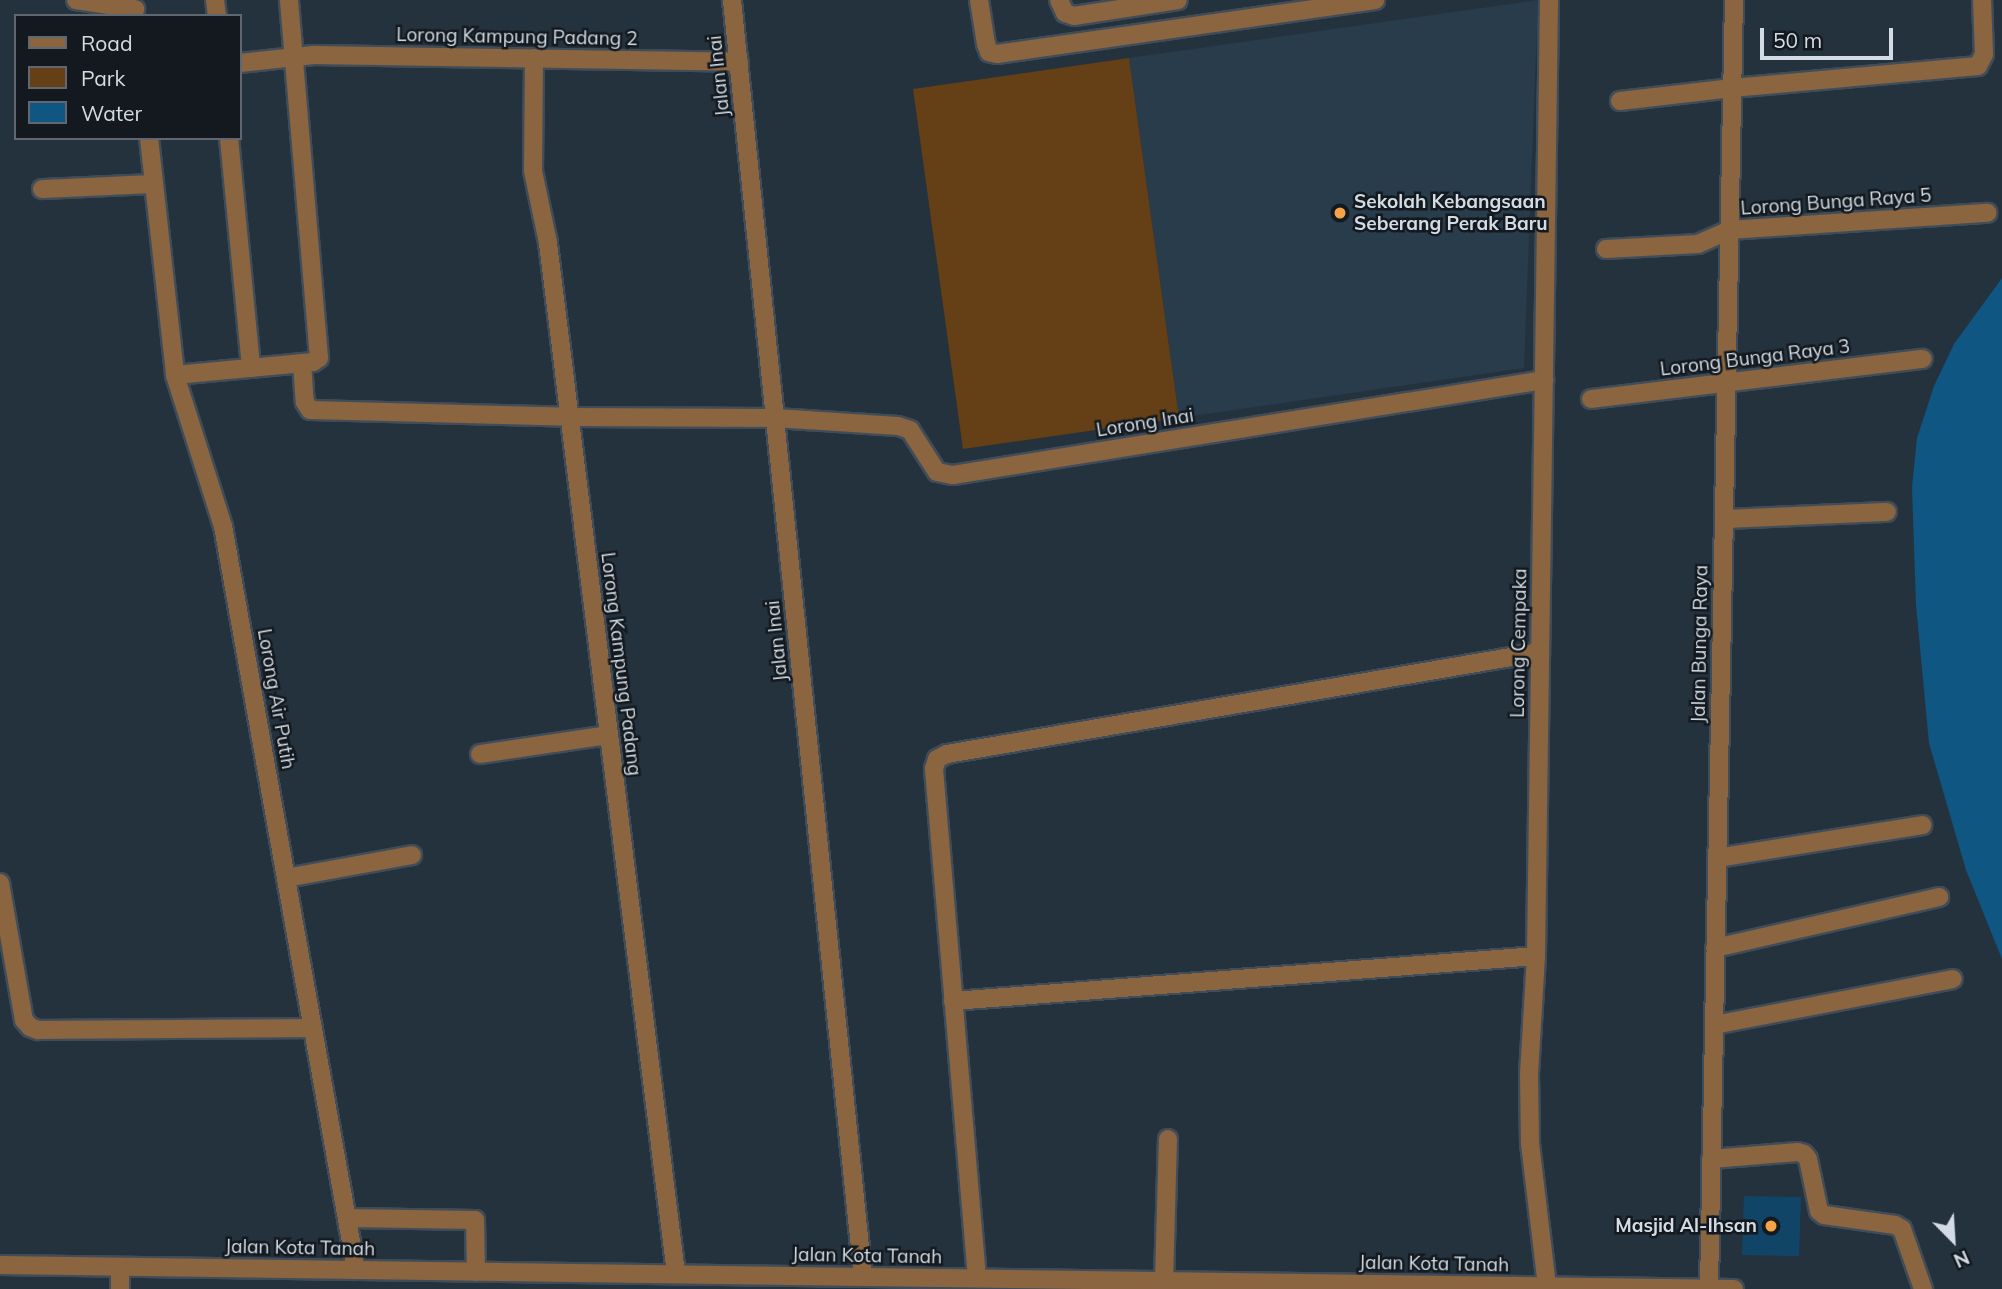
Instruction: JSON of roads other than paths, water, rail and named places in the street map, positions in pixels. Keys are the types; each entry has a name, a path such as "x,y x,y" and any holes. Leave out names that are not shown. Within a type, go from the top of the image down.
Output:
{"street":[{"path":"76,0 135,8"},
{"path":"175,375 316,362 319,356 289,0"},
{"name":"Jalan Inai","path":"733,0 863,1277"},
{"path":"979,0 986,44 993,54 1119,36 1284,6 1375,0"},
{"path":"1059,0 1069,16 1114,5 1178,0"},
{"name":"Lorong Cempaka","path":"1547,1286 1530,1144 1529,1074 1535,956 1549,0"},
{"name":"Jalan Bunga Raya","path":"1709,1288 1734,0"},
{"path":"1620,101 1978,66 1984,54 1982,0"},
{"path":"1114,5 1119,36"},
{"name":"Lorong Kampung Padang 2","path":"242,63 294,57 739,62"},
{"name":"Lorong Kampung Padang","path":"534,58 533,171 545,224 676,1274"},
{"name":"Lorong Air Putih","path":"149,140 175,375 223,526 356,1270"},
{"path":"229,140 251,368"},
{"path":"42,189 154,184"},
{"name":"Lorong Bunga Raya 5","path":"1606,249 1698,244 1729,230 1987,213"},
{"name":"Lorong Bunga Raya 3","path":"1591,399 1923,359"},
{"name":"Lorong Inai","path":"302,363 305,402 310,410 569,417 775,418 904,427 915,436 937,472 953,475 1544,380"},
{"path":"1724,519 1887,512"},
{"path":"977,1278 934,763 942,755 1540,652"},
{"path":"480,754 609,735"},
{"path":"1717,858 1922,825"},
{"path":"286,878 412,855"},
{"path":"0,883 24,1020 30,1027 38,1030 313,1028"},
{"path":"1715,948 1939,897"},
{"path":"953,1001 1535,956"},
{"path":"1714,1025 1953,979"},
{"path":"1164,1281 1168,1139"},
{"path":"1711,1159 1798,1152 1804,1154 1808,1159 1819,1211 1824,1215 1895,1225 1902,1229 1923,1289"},
{"path":"347,1218 475,1220 477,1272"},
{"name":"Jalan Kota Tanah","path":"0,1265 356,1270 392,1279 477,1272 517,1281 676,1274 743,1282 863,1277 1164,1281 1204,1285 1734,1289"},
{"path":"120,1267 120,1289"}],"water":[{"path":"2002,278 2002,959 1966,870 1929,743 1916,605 1912,487 1917,438 1934,386 1954,344"}],"place":[{"name":"Sekolah Kebangsaan Seberang Perak Baru","path":"1340,213"},
{"name":"Masjid Al-Ihsan","path":"1771,1226"}]}
